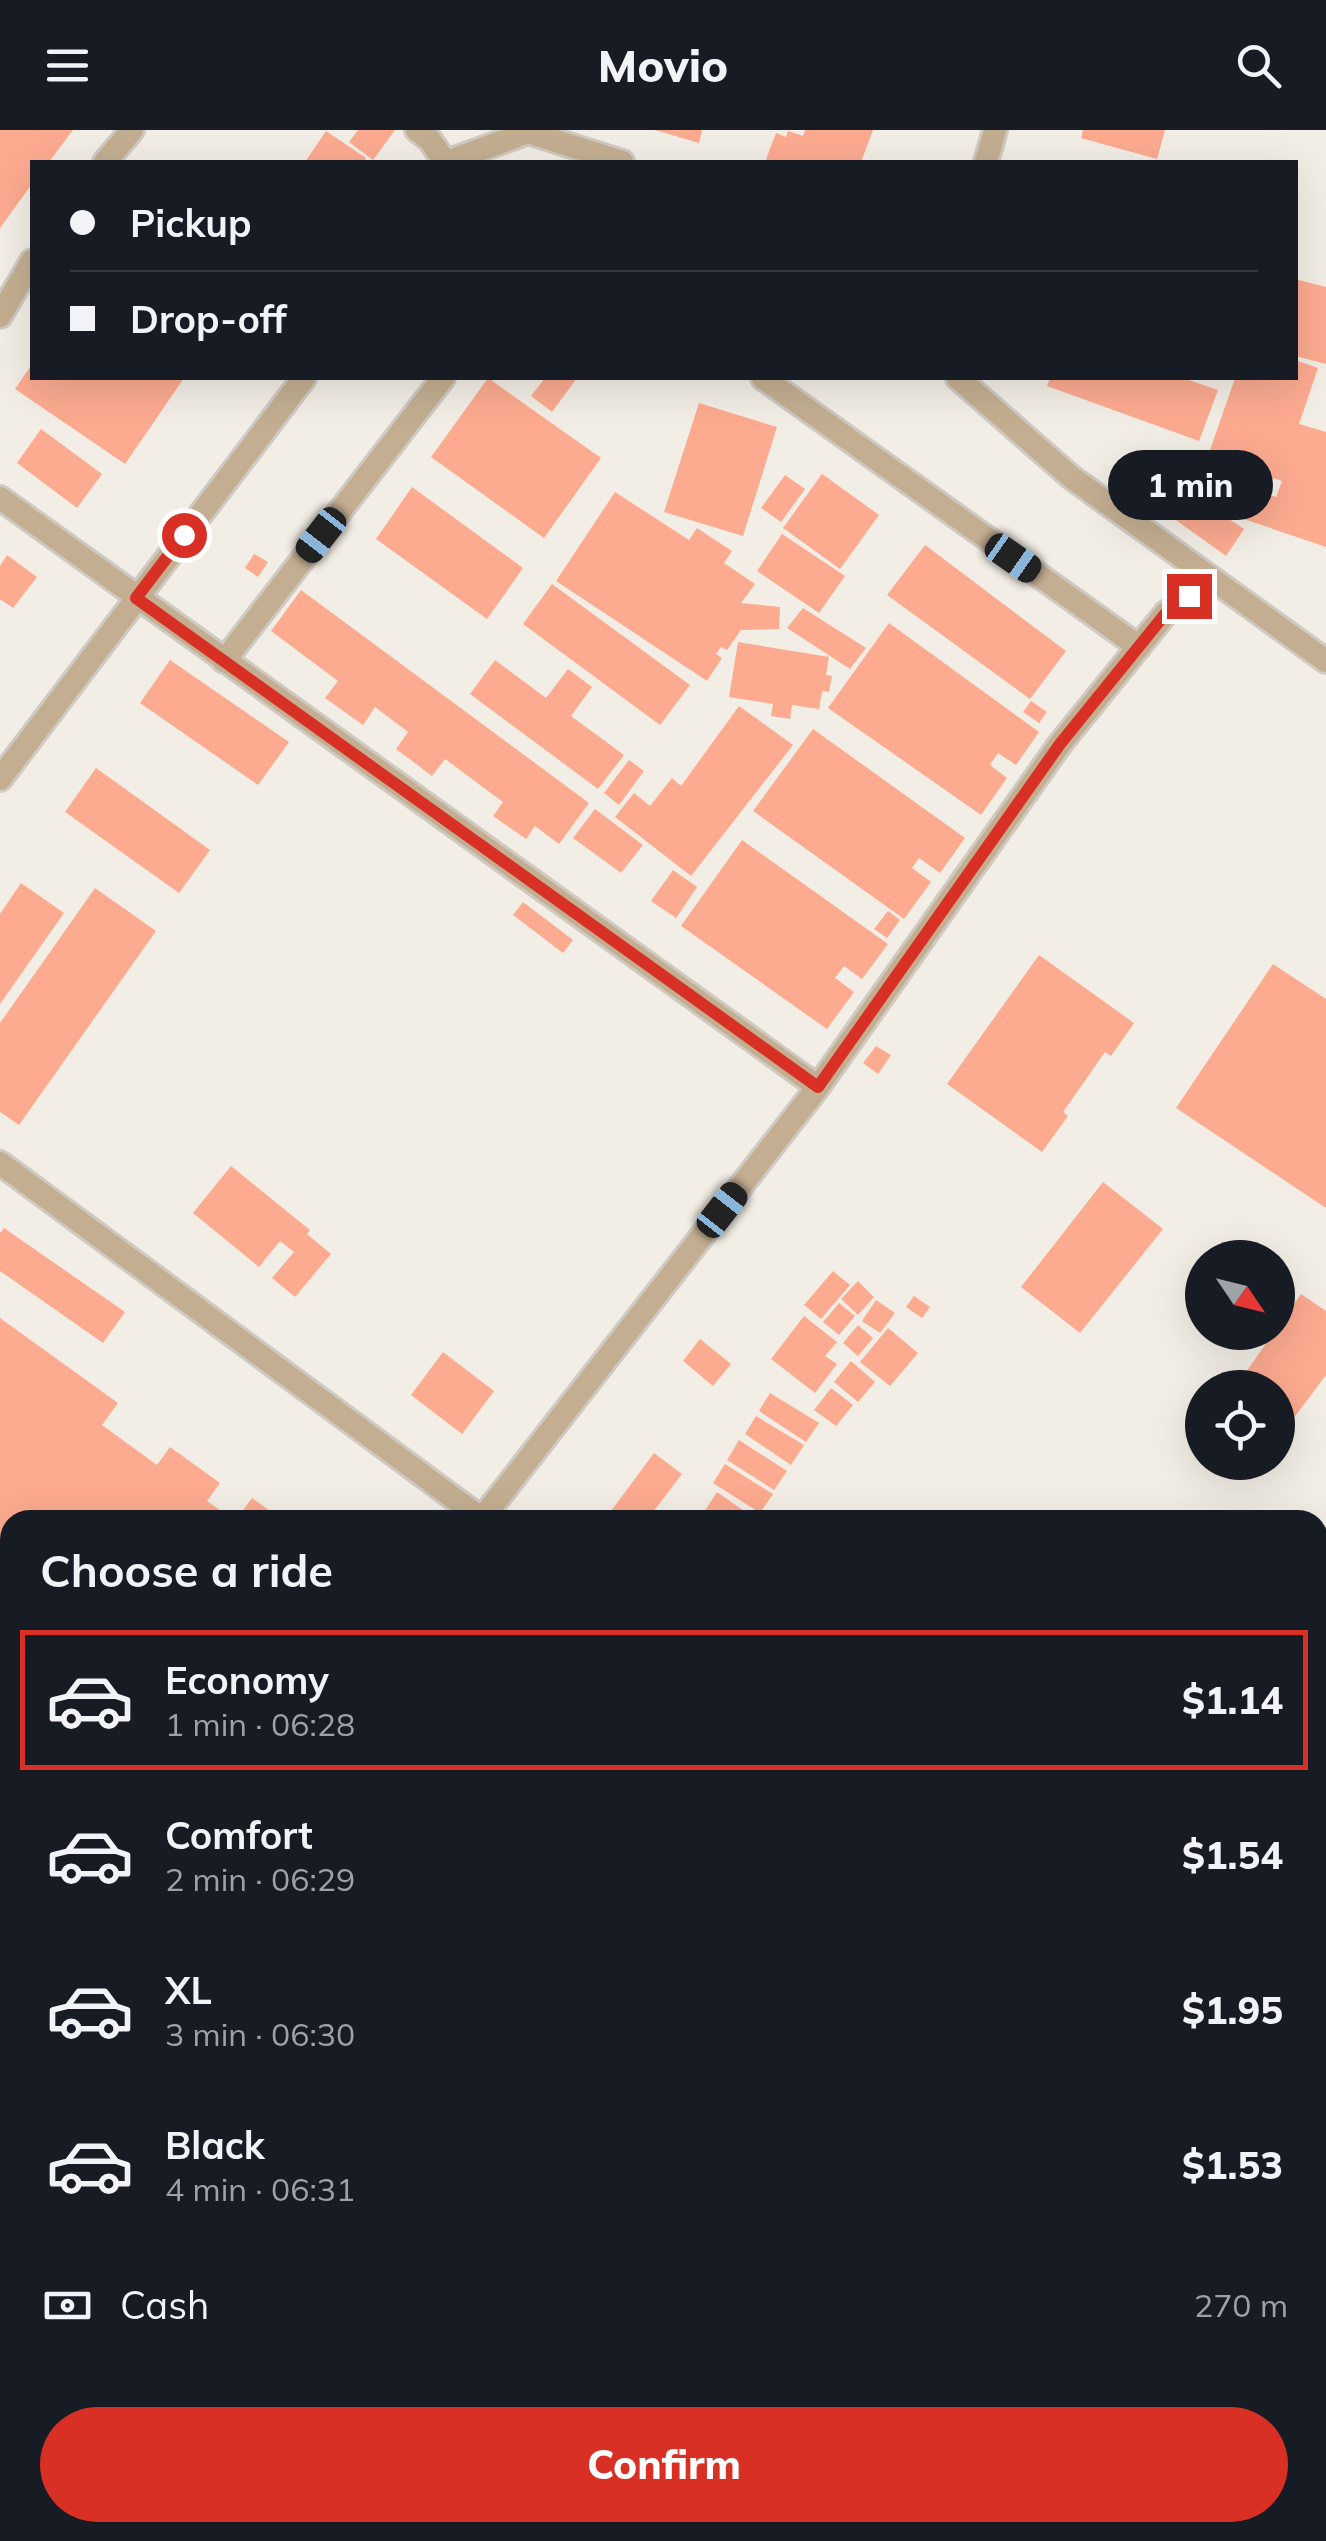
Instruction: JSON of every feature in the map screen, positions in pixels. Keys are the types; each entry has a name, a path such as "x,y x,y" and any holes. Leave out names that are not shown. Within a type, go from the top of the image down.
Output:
{"lane":[{"path":"107,160 132,130"},
{"path":"416,130 430,140 445,160"},
{"path":"987,160 995,130"},
{"path":"451,160 528,132 616,160"},
{"path":"0,316 30,264"},
{"path":"0,779 302,380"},
{"path":"224,661 441,380"},
{"path":"765,380 1138,647"},
{"path":"960,380 1071,477 1326,661"},
{"path":"0,498 818,1087"},
{"path":"490,1510 818,1087 1060,744 1166,613 1212,579"},
{"path":"0,1163 468,1510"}],"building":[{"path":"0,130 73,130 50,160 30,160 30,187 0,228"},
{"path":"358,130 395,130 373,160 349,142"},
{"path":"655,130 702,130 699,143"},
{"path":"805,130 873,130 862,160 766,160 776,133 786,137 788,131 803,136"},
{"path":"1083,130 1165,130 1157,159 1081,138"},
{"path":"326,131 366,158 364,160 306,160"},
{"path":"1298,280 1326,287 1326,364 1298,357"},
{"path":"1298,361 1318,368 1299,424 1326,432 1326,547 1241,518 1251,489 1276,497 1282,481 1208,456 1234,380 1298,380"},
{"path":"30,367 30,380 183,380 125,464 15,389"},
{"path":"487,380 491,380 601,458 544,538 431,457"},
{"path":"543,380 576,380 552,412 531,396"},
{"path":"1049,380 1189,380 1218,390 1199,441 1047,386"},
{"path":"699,403 777,427 743,536 664,512"},
{"path":"41,429 102,474 77,508 17,463"},
{"path":"1153,458 1198,488 1193,495 1244,529 1226,556 1130,487"},
{"path":"822,474 879,515 840,569 783,528"},
{"path":"785,475 805,489 781,522 761,508"},
{"path":"412,487 523,568 487,619 376,539"},
{"path":"615,492 689,540 697,528 732,551 724,563 755,584 741,603 780,607 779,629 741,630 727,650 721,647 716,654 722,658 707,681 556,581"},
{"path":"782,534 845,576 819,613 757,571"},
{"path":"925,545 1066,651 1030,699 887,595"},
{"path":"254,554 268,562 258,577 245,568"},
{"path":"7,555 37,577 13,608 0,599 0,566"},
{"path":"552,584 690,685 660,725 523,624"},
{"path":"301,590 589,803 559,844 535,826 526,839 493,816 503,802 445,759 432,776 396,749 408,732 375,707 363,725 325,698 338,681 271,631"},
{"path":"803,608 866,648 850,669 787,628"},
{"path":"889,623 1039,732 1016,765 998,753 990,765 1007,778 981,815 828,708"},
{"path":"738,642 829,657 829,692 822,691 819,709 792,705 790,719 771,716 773,704 729,697"},
{"path":"170,660 289,742 258,785 140,703"},
{"path":"495,660 546,698 568,669 592,687 571,716 624,755 598,789 470,694"},
{"path":"1031,701 1047,712 1039,723 1023,712"},
{"path":"739,706 793,745 691,876 615,817 634,793 650,806 672,778 681,786"},
{"path":"813,729 965,838 940,873 919,858 912,868 931,882 904,919 753,811"},
{"path":"629,760 644,771 619,805 604,793"},
{"path":"96,768 210,850 179,893 65,812"},
{"path":"595,809 643,845 621,873 573,838"},
{"path":"742,840 888,944 862,979 844,966 835,978 854,992 827,1029 681,926"},
{"path":"673,870 697,887 676,918 651,901"},
{"path":"21,883 64,913 0,1004 0,914"},
{"path":"95,888 156,931 19,1125 0,1112 0,1023"},
{"path":"523,902 573,940 563,953 513,915"},
{"path":"888,911 900,920 887,938 874,929"},
{"path":"1039,955 1134,1023 1111,1056 1105,1052 1063,1112 1068,1116 1042,1152 947,1084"},
{"path":"1273,964 1326,999 1326,1208 1176,1108"},
{"path":"876,1046 891,1055 878,1074 863,1063"},
{"path":"231,1166 310,1230 307,1234 331,1254 295,1297 272,1278 294,1252 280,1241 259,1267 193,1213"},
{"path":"1103,1182 1163,1229 1080,1333 1021,1287"},
{"path":"4,1228 125,1312 103,1343 0,1271 0,1233"},
{"path":"833,1271 850,1285 821,1319 804,1305"},
{"path":"858,1281 874,1297 858,1315 841,1299"},
{"path":"1301,1294 1326,1311 1326,1375 1295,1416 1295,1370 1248,1370 1261,1350 1295,1350 1295,1303"},
{"path":"914,1296 930,1307 922,1318 906,1307"},
{"path":"876,1300 895,1313 880,1333 862,1321"},
{"path":"839,1303 855,1316 839,1335 823,1322"},
{"path":"804,1316 837,1342 825,1356 837,1364 815,1393 771,1359"},
{"path":"0,1318 118,1403 102,1425 157,1465 170,1447 220,1483 207,1501 220,1510 0,1510"},
{"path":"858,1325 873,1338 858,1356 843,1343"},
{"path":"888,1328 918,1353 890,1386 860,1362"},
{"path":"700,1339 731,1364 713,1386 683,1361"},
{"path":"443,1352 494,1391 462,1434 411,1395"},
{"path":"851,1361 875,1382 858,1402 834,1382"},
{"path":"831,1388 853,1405 836,1426 814,1410"},
{"path":"770,1393 819,1423 806,1442 759,1411"},
{"path":"756,1416 804,1445 791,1465 745,1434"},
{"path":"739,1440 787,1471 774,1490 727,1460"},
{"path":"654,1453 682,1474 655,1510 612,1510"},
{"path":"725,1464 773,1494 762,1510 755,1510 713,1483"},
{"path":"717,1492 743,1510 705,1510"},
{"path":"252,1498 269,1510 243,1510"}],"route":[{"path":"184,535 136,598 818,1087 1060,744 1166,613 1189,596"}]}
